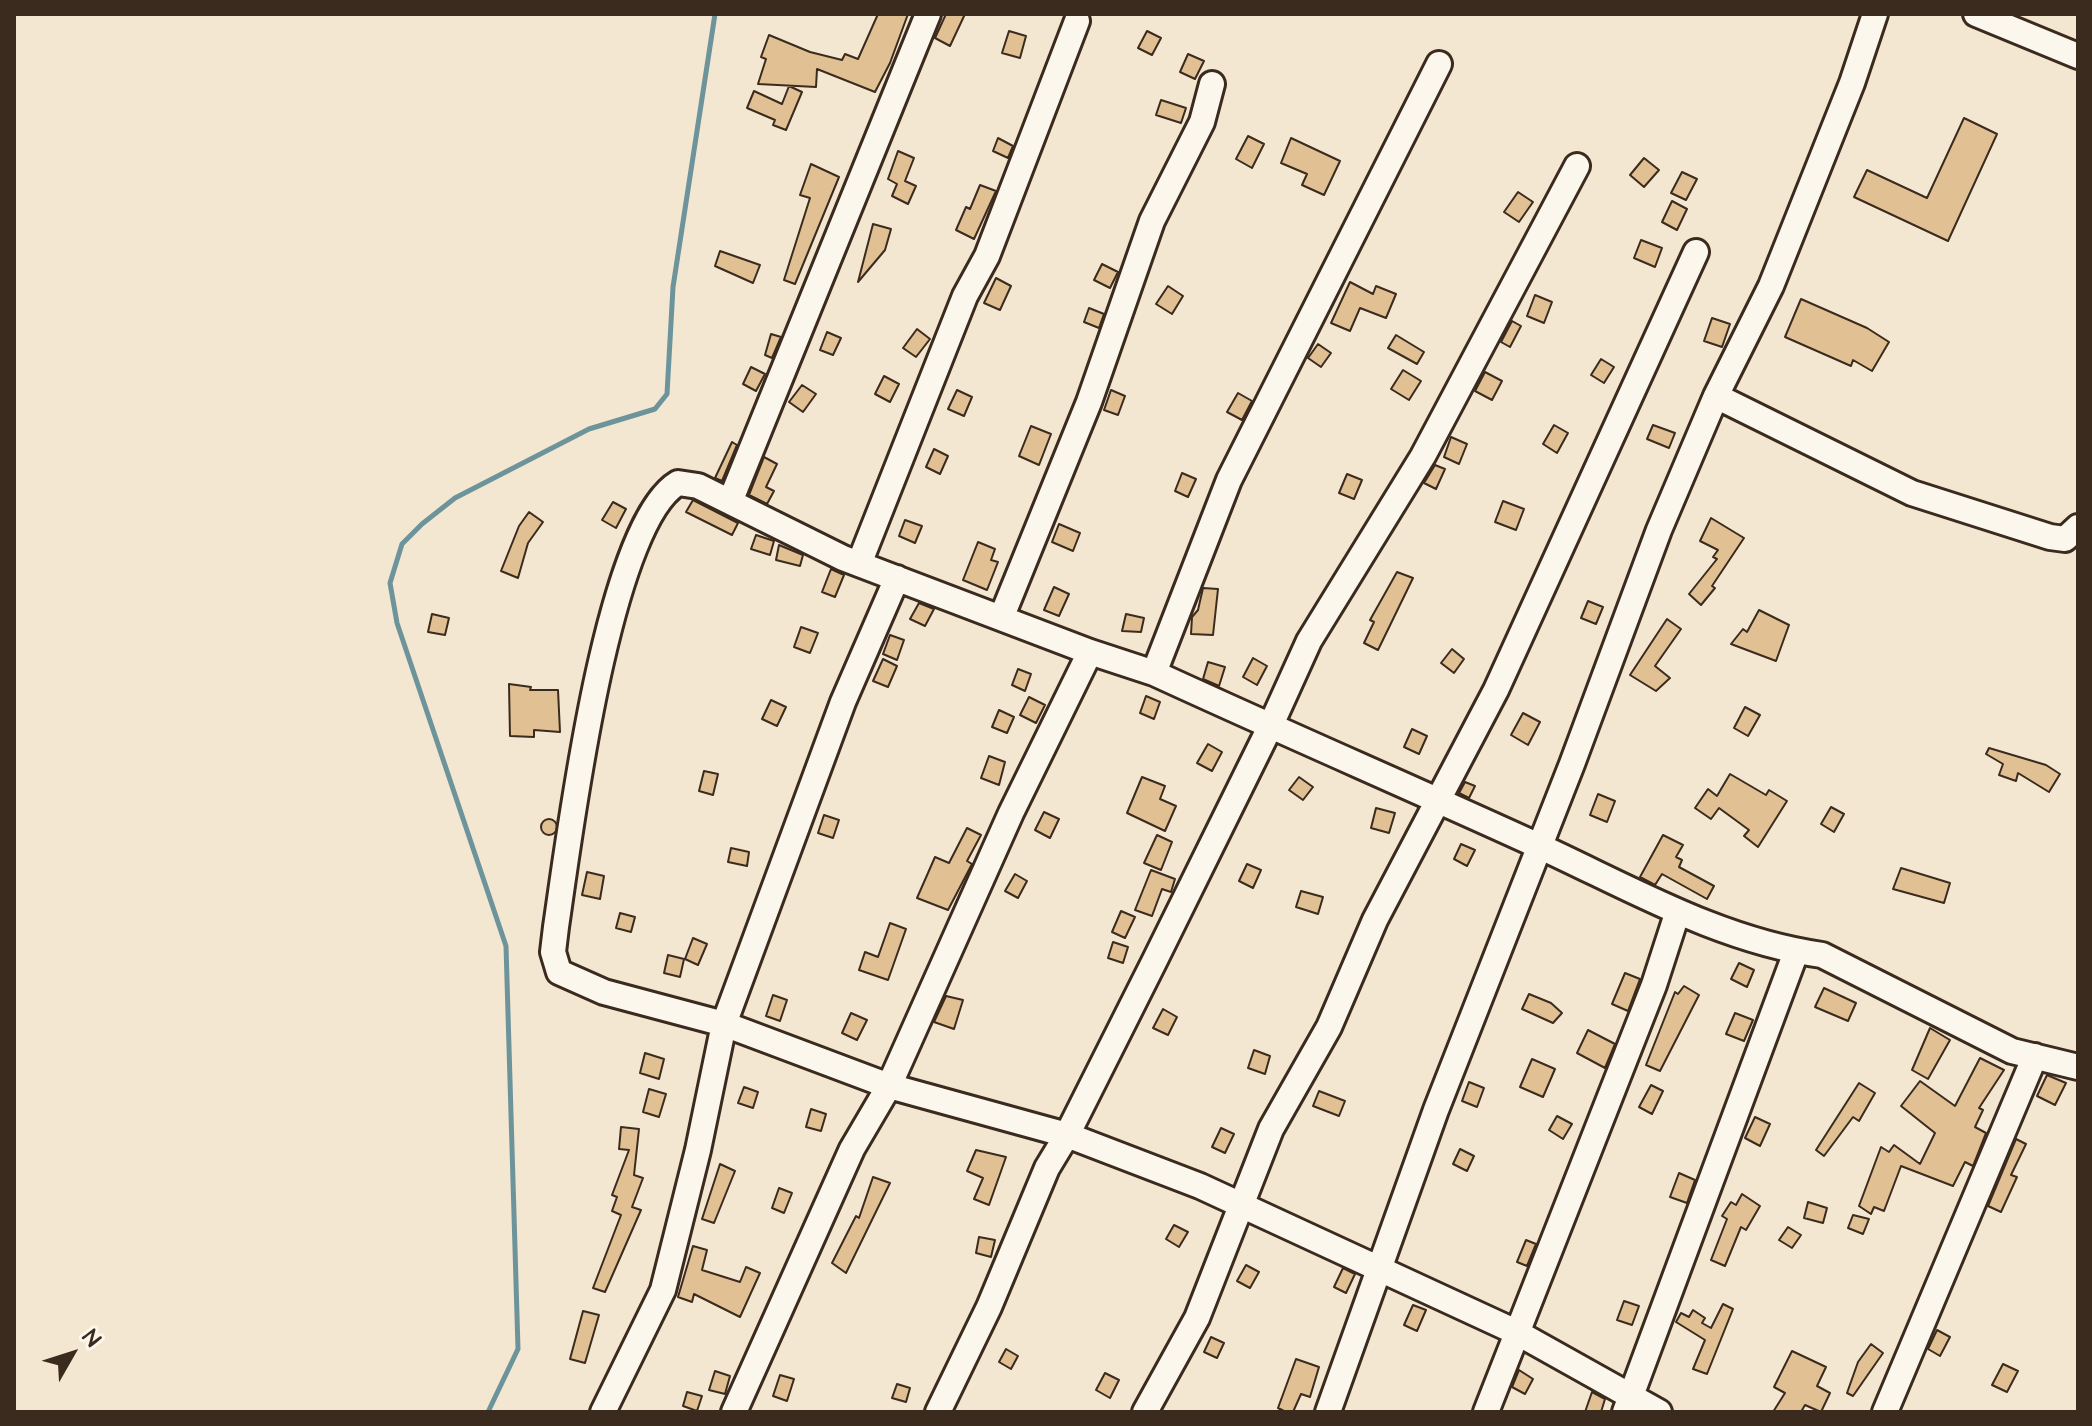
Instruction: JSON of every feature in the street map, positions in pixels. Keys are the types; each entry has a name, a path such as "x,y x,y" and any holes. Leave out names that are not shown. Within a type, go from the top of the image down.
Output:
{"street":[{"path":"730,502 832,254 878,129 928,14"},
{"path":"1328,1412 1378,1268 1659,530 1716,396 1771,286 1852,83 1875,14"},
{"path":"1976,14 2078,56"},
{"path":"859,564 965,296 987,256 1077,21"},
{"path":"1154,673 1229,480 1439,64"},
{"path":"1002,616 1089,402 1152,221 1202,122 1212,84"},
{"path":"938,1412 989,1307 1047,1168 1067,1135 1270,727 1309,641 1423,456 1577,166"},
{"path":"1145,1412 1197,1318 1271,1129 1329,1027 1375,920 1435,800 1496,690 1696,252"},
{"path":"1716,396 1912,493 2050,537 2065,539 2074,535 2078,527"},
{"path":"1659,1412 1627,1403 1516,1332 1240,1203 1067,1135 889,1086 724,1024 567,979 554,964 553,952 604,642 617,593 653,511 671,487 686,482 859,564 1090,652 1154,673 1539,846 1677,914 1840,963 2012,1051 2078,1067"},
{"path":"603,1412 663,1290 698,1150 724,1024 843,702 897,578"},
{"path":"734,1412 852,1149 889,1086 1011,813 1090,652"},
{"path":"1486,1412 1637,1030 1677,914"},
{"path":"1627,1403 1796,952"},
{"path":"1885,1412 2035,1056"}],"building":[{"path":"878,14 908,14 890,63 875,92 817,69 816,87 758,84 766,59 761,57 769,35 810,52 842,60 845,54 858,59"},
{"path":"946,14 965,14 950,46 935,38"},
{"path":"1009,31 1026,36 1020,58 1002,53"},
{"path":"1147,31 1161,38 1152,55 1138,48"},
{"path":"1188,54 1204,61 1195,79 1180,72"},
{"path":"789,86 802,92 786,130 773,125 775,120 747,108 754,91 782,104"},
{"path":"1161,100 1186,108 1181,123 1156,115"},
{"path":"1964,118 1997,134 1948,241 1854,197 1867,170 1927,198"},
{"path":"1248,136 1264,144 1252,168 1236,159"},
{"path":"998,138 1013,146 1008,158 993,151"},
{"path":"1291,138 1340,161 1324,195 1302,185 1307,174 1281,163"},
{"path":"898,151 914,158 905,181 916,186 908,204 892,196 897,184 888,179"},
{"path":"1644,158 1659,170 1644,187 1630,175"},
{"path":"811,164 839,177 795,284 784,280 810,198 800,195"},
{"path":"1682,172 1697,179 1686,200 1671,193"},
{"path":"980,185 996,191 974,239 956,230 966,207 970,209"},
{"path":"1518,192 1533,202 1519,222 1504,212"},
{"path":"1672,201 1687,209 1677,230 1662,222"},
{"path":"873,224 891,229 885,250 858,282"},
{"path":"1641,240 1662,248 1655,267 1634,258"},
{"path":"720,251 760,265 753,283 715,266"},
{"path":"1102,264 1118,272 1110,288 1094,280"},
{"path":"996,278 1011,286 1000,310 984,303"},
{"path":"1350,282 1373,294 1376,286 1396,294 1386,318 1360,308 1350,331 1331,323"},
{"path":"1168,286 1183,296 1172,314 1156,304"},
{"path":"1535,295 1552,302 1544,323 1527,316"},
{"path":"1801,299 1867,328 1889,342 1872,371 1853,360 1851,366 1785,337"},
{"path":"1089,308 1104,314 1099,328 1084,322"},
{"path":"1712,318 1730,324 1722,347 1704,341"},
{"path":"1512,321 1521,326 1510,347 1501,342"},
{"path":"917,329 930,339 916,357 903,348"},
{"path":"827,332 841,338 833,355 820,350"},
{"path":"771,334 781,337 772,358 765,355"},
{"path":"1396,335 1424,352 1417,364 1388,348"},
{"path":"1318,344 1331,353 1321,367 1308,358"},
{"path":"1601,359 1614,367 1604,383 1591,375"},
{"path":"751,367 765,374 756,391 743,384"},
{"path":"1403,370 1421,381 1409,400 1391,389"},
{"path":"1485,372 1502,381 1492,400 1475,391"},
{"path":"884,376 899,384 890,402 875,394"},
{"path":"802,385 816,394 803,412 789,402"},
{"path":"957,390 972,397 964,416 948,409"},
{"path":"1111,390 1125,396 1118,415 1104,410"},
{"path":"1238,393 1252,401 1242,420 1227,412"},
{"path":"1554,425 1568,433 1557,453 1543,444"},
{"path":"1653,425 1675,433 1669,448 1647,439"},
{"path":"1031,426 1051,434 1039,465 1019,456"},
{"path":"1451,437 1467,444 1459,464 1444,457"},
{"path":"732,442 737,445 722,481 715,478"},
{"path":"934,449 948,456 940,474 926,467"},
{"path":"764,457 777,464 766,487 774,491 767,504 749,495"},
{"path":"1435,465 1445,469 1436,489 1424,483"},
{"path":"1182,473 1196,479 1188,497 1175,491"},
{"path":"1347,474 1362,480 1354,499 1339,493"},
{"path":"693,500 738,523 732,535 686,512"},
{"path":"1503,501 1524,509 1516,530 1495,522"},
{"path":"613,502 626,509 616,528 602,520"},
{"path":"529,512 543,522 528,543 518,578 501,571 519,526"},
{"path":"1711,518 1744,538 1712,586 1715,588 1701,605 1689,594 1717,559 1713,557 1718,550 1700,541"},
{"path":"905,520 922,526 915,543 899,536"},
{"path":"1059,524 1080,533 1073,551 1052,542"},
{"path":"756,535 774,541 770,555 751,549"},
{"path":"978,542 995,549 991,560 998,562 987,590 963,580"},
{"path":"779,545 803,555 800,566 776,560"},
{"path":"831,569 844,575 835,597 822,592"},
{"path":"1397,572 1413,578 1378,650 1364,643 1374,622 1370,620"},
{"path":"1054,587 1069,594 1059,616 1044,610"},
{"path":"1203,588 1218,589 1213,635 1191,634 1192,617 1198,610"},
{"path":"1588,601 1603,607 1596,624 1581,618"},
{"path":"919,603 934,609 925,626 910,619"},
{"path":"1759,610 1789,625 1776,661 1731,644 1743,629 1747,632"},
{"path":"432,614 449,618 445,635 428,632"},
{"path":"1126,614 1144,618 1141,632 1122,631"},
{"path":"1667,619 1681,629 1655,666 1670,678 1656,691 1630,675"},
{"path":"801,627 818,633 810,653 794,647"},
{"path":"890,635 904,640 897,660 883,654"},
{"path":"1452,649 1464,659 1454,673 1441,663"},
{"path":"1253,658 1267,666 1257,685 1243,677"},
{"path":"883,659 897,666 888,687 873,681"},
{"path":"1208,662 1225,667 1219,686 1203,679"},
{"path":"1018,669 1031,674 1025,691 1012,685"},
{"path":"509,684 531,687 530,690 558,690 560,732 534,730 534,737 510,736"},
{"path":"1146,696 1160,702 1154,719 1140,713"},
{"path":"1029,697 1045,705 1036,723 1020,715"},
{"path":"771,700 786,707 777,726 762,719"},
{"path":"1745,707 1760,715 1748,736 1734,728"},
{"path":"999,710 1014,717 1007,733 992,727"},
{"path":"1523,713 1540,722 1528,745 1511,735"},
{"path":"1412,729 1427,736 1419,754 1404,747"},
{"path":"1208,744 1222,752 1212,771 1197,763"},
{"path":"1989,748 2046,765 2060,774 2049,792 2018,773 2016,781 1999,775 2003,764 1986,754"},
{"path":"989,756 1005,762 999,785 981,778"},
{"path":"704,771 718,774 713,795 699,791"},
{"path":"1730,774 1766,795 1769,790 1787,801 1758,847 1744,836 1749,830 1719,808 1711,819 1695,808 1708,789 1717,796"},
{"path":"1142,777 1165,786 1160,799 1176,806 1165,831 1127,813"},
{"path":"1299,777 1313,787 1303,800 1289,790"},
{"path":"1465,782 1475,786 1469,798 1459,793"},
{"path":"1598,794 1615,801 1607,822 1590,815"},
{"path":"1831,807 1844,814 1834,832 1821,824"},
{"path":"1376,808 1395,813 1389,833 1371,828"},
{"path":"1044,812 1059,819 1050,838 1035,830"},
{"path":"824,815 839,820 833,838 818,833"},
{"path":"546,819 552,819 557,827 555,833 546,835 541,830 541,824"},
{"path":"967,828 981,835 967,861 972,864 948,910 917,898 935,857 949,863"},
{"path":"1157,835 1172,842 1161,870 1144,863"},
{"path":"1663,835 1683,845 1676,857 1682,860 1679,867 1714,886 1707,899 1662,874 1655,885 1640,877"},
{"path":"1461,844 1475,850 1467,866 1454,859"},
{"path":"731,848 749,852 747,866 728,862"},
{"path":"1247,864 1261,870 1253,888 1239,881"},
{"path":"1901,868 1950,883 1944,903 1893,889"},
{"path":"1151,870 1175,879 1171,892 1162,889 1152,916 1135,910"},
{"path":"587,872 604,876 600,899 582,895"},
{"path":"1015,874 1027,881 1018,898 1005,891"},
{"path":"1301,891 1323,897 1318,914 1296,907"},
{"path":"1121,911 1135,917 1125,938 1112,932"},
{"path":"620,913 635,917 631,932 616,928"},
{"path":"890,923 906,929 888,980 859,970 865,952 878,957"},
{"path":"693,938 707,944 698,965 685,959"},
{"path":"1113,942 1128,947 1123,963 1108,958"},
{"path":"668,955 684,959 680,977 664,973"},
{"path":"1739,963 1754,970 1747,987 1731,979"},
{"path":"1625,973 1640,979 1628,1011 1612,1004"},
{"path":"1684,986 1699,995 1660,1071 1646,1065 1675,992 1678,994"},
{"path":"1824,988 1856,1003 1848,1021 1815,1007"},
{"path":"1529,994 1551,1003 1562,1013 1553,1023 1522,1009"},
{"path":"773,995 787,1000 780,1021 766,1016"},
{"path":"946,996 963,1000 954,1029 934,1022"},
{"path":"1163,1009 1177,1017 1168,1035 1153,1028"},
{"path":"851,1013 867,1020 857,1040 842,1033"},
{"path":"1735,1013 1753,1020 1744,1041 1726,1034"},
{"path":"1930,1028 1950,1040 1928,1079 1912,1070"},
{"path":"1588,1030 1615,1044 1605,1068 1577,1053"},
{"path":"1254,1050 1270,1056 1265,1074 1248,1068"},
{"path":"645,1053 664,1059 659,1079 640,1073"},
{"path":"1980,1058 2004,1070 1979,1108 1983,1110 1975,1127 1986,1133 1973,1166 1965,1162 1953,1186 1901,1166 1884,1211 1874,1207 1871,1214 1859,1206 1881,1147 1889,1152 1894,1145 1920,1164 1935,1133 1901,1106 1920,1081 1955,1106"},
{"path":"1532,1059 1555,1069 1543,1097 1520,1087"},
{"path":"2047,1075 2066,1083 2055,1105 2037,1096"},
{"path":"1469,1082 1484,1088 1477,1107 1462,1101"},
{"path":"1859,1083 1875,1093 1859,1121 1853,1117 1824,1156 1816,1150"},
{"path":"1651,1085 1663,1091 1652,1114 1639,1107"},
{"path":"744,1087 758,1092 753,1108 738,1103"},
{"path":"649,1089 666,1094 659,1117 643,1112"},
{"path":"1319,1091 1345,1101 1339,1116 1313,1106"},
{"path":"811,1109 826,1114 821,1131 806,1127"},
{"path":"1557,1116 1572,1124 1563,1139 1549,1130"},
{"path":"1755,1117 1770,1124 1760,1146 1745,1138"},
{"path":"621,1127 639,1129 634,1175 643,1178 632,1207 641,1210 605,1292 593,1288 621,1215 612,1211 617,1197 612,1195 629,1150 619,1149"},
{"path":"1221,1128 1234,1134 1225,1153 1212,1147"},
{"path":"2016,1139 2026,1144 2011,1175 2017,1177 2001,1212 1988,1206"},
{"path":"1460,1149 1474,1156 1467,1171 1453,1164"},
{"path":"976,1150 1006,1157 989,1205 974,1199 983,1178 967,1171"},
{"path":"720,1164 735,1171 714,1223 702,1219"},
{"path":"1679,1173 1695,1180 1687,1203 1670,1197"},
{"path":"873,1177 890,1183 846,1273 832,1263 856,1216 859,1218"},
{"path":"779,1188 792,1193 784,1213 772,1208"},
{"path":"1742,1194 1760,1206 1746,1230 1741,1227 1725,1266 1711,1260 1727,1219 1722,1216 1731,1202 1736,1205"},
{"path":"1808,1202 1827,1208 1823,1223 1804,1218"},
{"path":"1853,1215 1869,1219 1863,1234 1848,1228"},
{"path":"1174,1225 1188,1232 1179,1247 1166,1239"},
{"path":"1788,1227 1801,1235 1792,1248 1779,1240"},
{"path":"979,1237 995,1240 991,1257 976,1253"},
{"path":"1526,1240 1536,1244 1527,1266 1517,1262"},
{"path":"693,1246 707,1250 702,1270 740,1282 746,1267 760,1273 740,1317 694,1294 692,1302 678,1297"},
{"path":"1246,1265 1259,1272 1250,1288 1237,1281"},
{"path":"1343,1268 1355,1274 1346,1293 1334,1287"},
{"path":"1624,1301 1639,1306 1632,1325 1617,1320"},
{"path":"1723,1304 1733,1309 1707,1374 1693,1369 1705,1340 1676,1322 1681,1313 1689,1317 1693,1310 1705,1318 1702,1323 1711,1328"},
{"path":"1413,1305 1426,1310 1417,1331 1404,1325"},
{"path":"583,1311 599,1315 585,1363 570,1359"},
{"path":"1937,1330 1950,1337 1940,1356 1928,1349"},
{"path":"1211,1337 1224,1343 1217,1358 1204,1352"},
{"path":"1871,1344 1883,1353 1853,1396 1847,1393 1858,1362"},
{"path":"1006,1349 1018,1356 1011,1369 999,1362"},
{"path":"1792,1351 1826,1367 1817,1386 1830,1393 1821,1412 1805,1405 1801,1412 1773,1412 1785,1393 1774,1387"},
{"path":"1296,1359 1319,1367 1310,1397 1301,1394 1293,1412 1286,1412 1278,1408"},
{"path":"2003,1364 2018,1371 2007,1392 1992,1385"},
{"path":"1519,1370 1533,1379 1525,1394 1512,1387"},
{"path":"715,1371 730,1376 725,1394 709,1390"},
{"path":"1105,1373 1119,1380 1110,1398 1096,1390"},
{"path":"780,1375 794,1379 787,1401 773,1396"},
{"path":"897,1384 910,1388 906,1402 892,1398"},
{"path":"687,1392 702,1396 697,1411 683,1406"},
{"path":"1592,1392 1605,1399 1601,1412 1585,1412"}],"waterway":[{"path":"488,1412 518,1349 506,946 397,623 390,583 402,544 455,498 589,429 655,409 667,394 673,287 715,14"}]}
